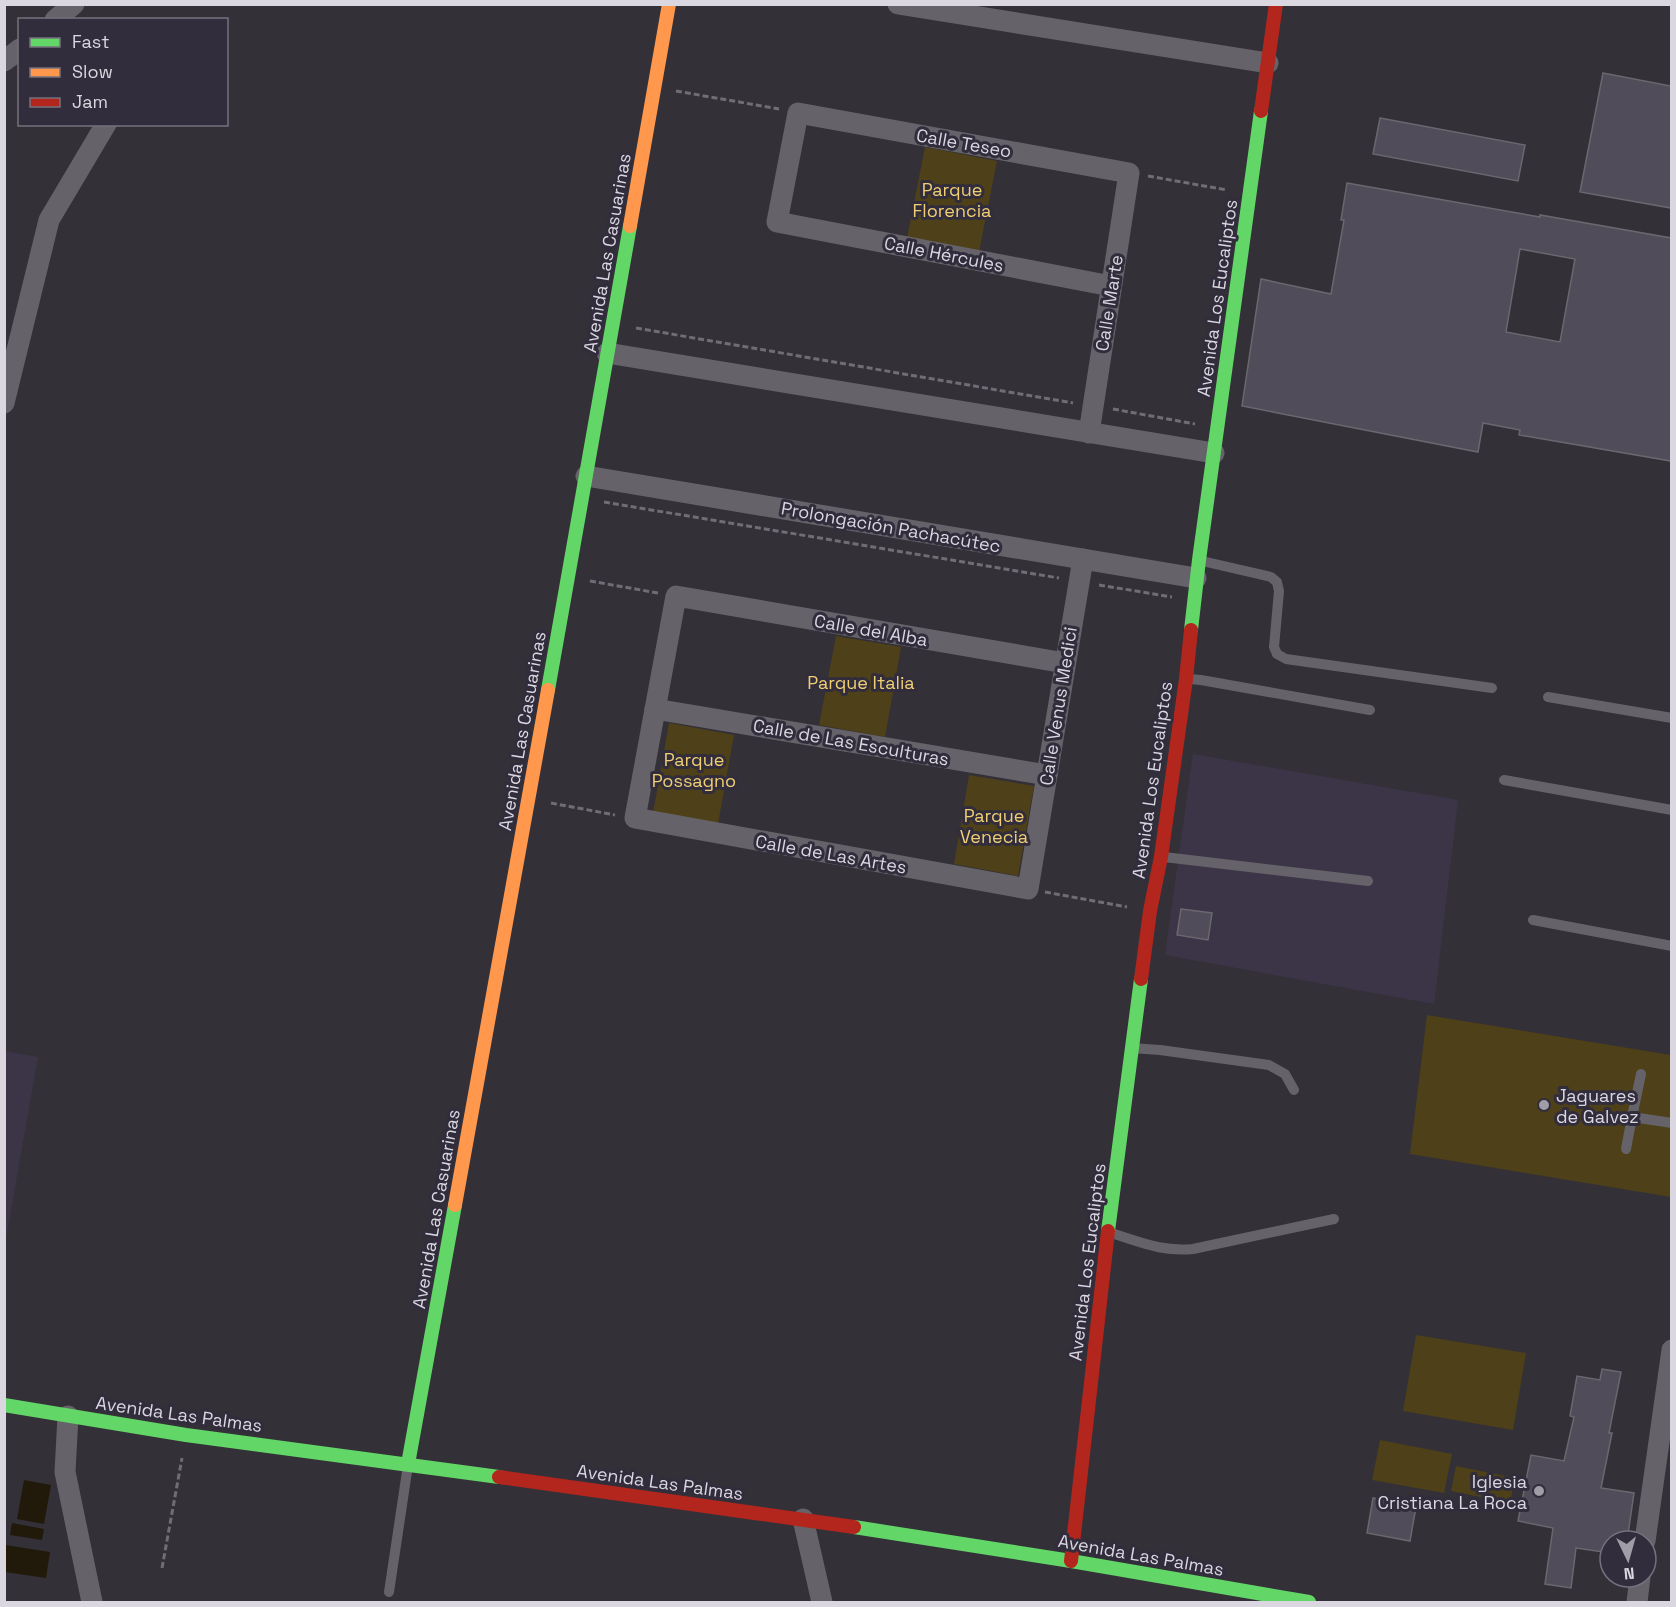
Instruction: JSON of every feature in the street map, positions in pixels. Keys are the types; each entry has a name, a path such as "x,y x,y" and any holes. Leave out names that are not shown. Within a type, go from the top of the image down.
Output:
{"street":[{"path":"58,18 74,4"},
{"name":"Avenida Las Casuarinas","path":"408,1464 529,799 669,4"},
{"path":"898,4 968,10 1268,63"},
{"name":"Avenida Los Eucaliptos","path":"1071,1561 1131,1048 1186,679 1197,569 1276,4"},
{"path":"4,61 18,50"},
{"name":"Calle Teseo","path":"798,113 1129,172"},
{"name":"Calle Hércules","path":"798,113 777,222 1111,286"},
{"path":"4,403 12,336 49,220 105,126"},
{"name":"Calle Marte","path":"1089,432 1129,172"},
{"path":"608,353 1214,453"},
{"name":"Prolongación Pachacútec","path":"586,476 1083,559 1197,569"},
{"name":"Calle Venus Medici","path":"1028,889 1083,559"},
{"path":"635,818 676,596"},
{"name":"Calle del Alba","path":"676,596 1065,663"},
{"name":"Calle de Las Esculturas","path":"655,709 1047,775"},
{"name":"Calle de Las Artes","path":"635,818 1028,889"},
{"path":"1647,1529 1671,1350"},
{"name":"Avenida Las Palmas","path":"4,1405 186,1435 803,1520 1071,1561 1309,1602"},
{"path":"68,1416 65,1472 92,1602"},
{"path":"803,1520 822,1602"}],"lane":[{"path":"1197,569 1271,577 1277,582 1279,591 1274,647 1277,654 1286,659 1492,688"},
{"path":"1186,679 1370,710"},
{"path":"1548,697 1671,718"},
{"path":"1504,780 1671,810"},
{"path":"1161,857 1368,881"},
{"path":"1533,920 1671,946"},
{"path":"1131,1048 1269,1065 1285,1074 1294,1090"},
{"path":"1626,1149 1641,1074"},
{"path":"1632,1117 1671,1123"},
{"path":"1108,1232 1163,1249 1178,1250 1193,1249 1334,1219"},
{"path":"388,1592 408,1464"}],"path":[{"path":"654,87 798,113"},
{"path":"1129,172 1250,194"},
{"path":"612,324 1217,427"},
{"path":"582,498 1193,601"},
{"path":"568,577 676,596"},
{"path":"529,799 635,818"},
{"path":"1028,889 1150,911"},
{"path":"162,1568 186,1435"}],"shaded area":[{"path":"1193,754 1458,800 1434,1004 1165,955"},
{"path":"4,1051 38,1057 5,1244"},
{"path":"24,1480 51,1485 44,1524 17,1519"},
{"path":"12,1523 44,1529 42,1540 10,1535"},
{"path":"5,1545 50,1552 46,1578 5,1572"}],"green space":[{"name":"Parque Florencia","path":"925,147 997,161 979,252 907,238"},
{"name":"Parque Italia","path":"836,636 901,647 885,737 819,725"},
{"name":"Parque Possagno","path":"669,723 734,735 718,824 653,813"},
{"name":"Parque Venecia","path":"969,775 1034,786 1018,876 954,864"},
{"name":"Jaguares de Galvez","path":"1427,1015 1671,1055 1671,1197 1410,1154"},
{"path":"1416,1335 1526,1353 1513,1430 1403,1411"},
{"path":"1380,1440 1452,1454 1444,1493 1372,1480"},
{"path":"1456,1466 1515,1478 1510,1503 1451,1491"}],"building":[{"path":"1603,73 1671,86 1671,208 1580,192"},
{"path":"1380,118 1525,145 1518,181 1373,154"},
{"path":"1347,183 1671,238 1671,461 1519,435 1520,430 1483,423 1478,452 1242,406 1261,279 1331,294 1344,220 1341,220","holes":["1520,249 1575,259 1560,342 1506,332"]},
{"path":"1181,909 1212,913 1208,940 1177,935"},
{"path":"1602,1369 1621,1372 1601,1488 1634,1493 1629,1529 1598,1529 1598,1551 1576,1548 1571,1588 1545,1584 1553,1528 1518,1521 1531,1455 1564,1461 1574,1417 1570,1416 1577,1376 1600,1380"},
{"path":"1373,1498 1416,1507 1410,1541 1367,1533"}],"traffic: fast":[{"path":"1191,630 1261,111"},
{"path":"548,690 630,226"},
{"path":"1108,1231 1141,979"},
{"path":"408,1464 455,1205"},
{"path":"4,1405 186,1435 499,1477"},
{"path":"854,1527 1309,1602"}],"traffic: slow":[{"path":"630,226 669,4"},
{"path":"455,1205 548,690"}],"traffic: jam":[{"path":"1261,111 1276,4"},
{"path":"1141,979 1150,911 1161,857 1191,630"},
{"path":"1071,1561 1108,1231"},
{"path":"499,1477 854,1527"}],"place":[{"name":"Jaguares de Galvez","path":"1544,1105"},
{"name":"Iglesia Cristiana La Roca","path":"1539,1491"}]}
